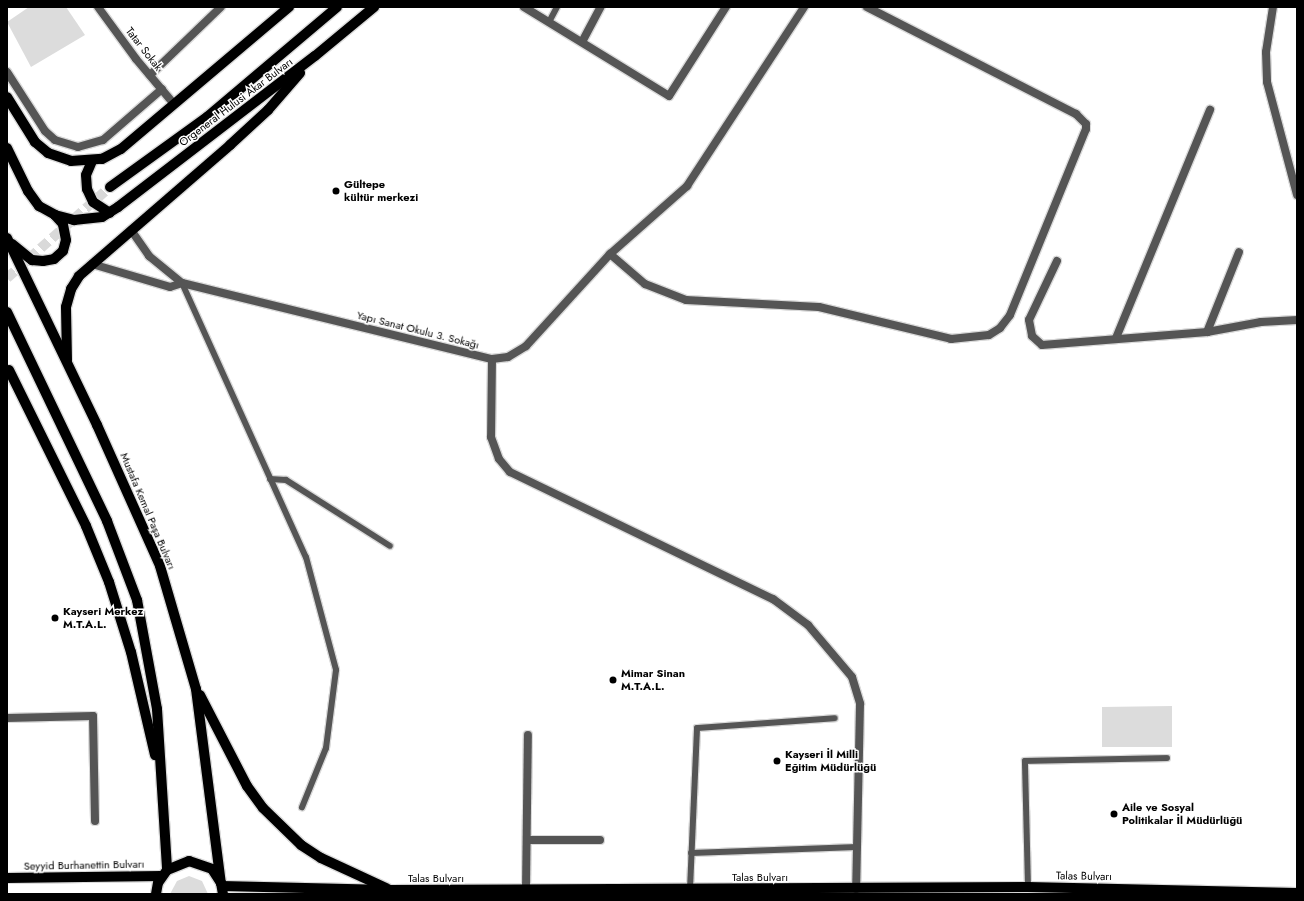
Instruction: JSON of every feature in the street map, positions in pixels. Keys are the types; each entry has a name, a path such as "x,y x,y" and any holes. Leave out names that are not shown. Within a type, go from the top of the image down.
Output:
{"main road":[{"path":"7,97 26,130 42,149 61,159 92,161 121,149 289,7"},
{"name":"Orgeneral Hulusi Akar Bulvarı","path":"110,187 207,117 337,7"},
{"name":"Orgeneral Hulusi Akar Bulvarı","path":"110,213 315,56 374,7"},
{"path":"68,364 68,298 74,282 92,264 268,110 315,56"},
{"path":"7,148 33,199 55,215 63,224 66,240 63,251 54,259 43,261 32,260 7,239"},
{"path":"92,161 86,175 87,189 93,202 110,213"},
{"path":"55,215 83,221 110,213"},
{"name":"Mustafa Kemal Paşa Bulvarı","path":"7,239 68,364 160,566 196,689 222,888"},
{"path":"7,312 107,521 136,600 157,709 164,873 156,894"},
{"path":"9,370 86,526 109,582 131,652 161,782"},
{"path":"196,689 247,786 263,808 291,836 321,858 389,890"},
{"path":"164,873 181,862 197,862 212,869 222,888"},
{"name":"Seyyid Burhanettin Bulvarı","path":"7,878 164,873"},
{"name":"Talas Bulvarı","path":"222,888 389,890 1028,887 1297,893"}],"street":[{"name":"Tatar Sokak","path":"98,7 174,104"},
{"path":"150,75 221,7"},
{"path":"524,7 669,96 726,7"},
{"path":"582,42 601,7"},
{"name":"Yapı Sanat Okulu 3. Sokağı","path":"132,230 149,256 182,283 492,359 508,357 526,346 610,254 687,186 804,7"},
{"path":"610,254 645,284 686,300 819,307 951,339 989,335 1000,328 1013,308 1086,129 1086,124 1076,114 867,7"},
{"path":"1273,7 1266,52 1267,82 1297,195"},
{"path":"7,72 45,131 55,140 78,147 103,140 162,89"},
{"path":"1116,338 1210,110"},
{"path":"1208,332 1238,252"},
{"path":"1058,260 1029,320 1030,331 1034,340 1042,345 1116,338 1208,332 1261,322 1297,320"},
{"name":"Yapı Sanat Okulu 3. Sokağı","path":"92,264 170,287 182,283"},
{"path":"492,359 491,437 499,459 510,472 773,599 808,625 847,670 856,685 860,704 856,889"},
{"path":"7,718 93,716 96,821"},
{"path":"526,889 528,735"},
{"path":"527,840 600,840"}],"lane":[{"path":"549,22 557,7"},
{"path":"182,283 306,557 336,670 326,748 302,807"},
{"path":"270,479 286,480 390,546"},
{"path":"690,889 697,728 836,718"},
{"path":"1028,887 1025,761 1167,758"},
{"path":"691,853 856,847"}],"shaded area":[{"path":"29,7 66,7 85,35 31,67 7,22"},
{"path":"1172,706 1172,747 1102,747 1102,707"},
{"path":"189,876 202,881 208,894 170,894 177,881"}],"tunnel":[{"path":"7,278 110,187"}],"place":[{"name":"Gültepe kültür merkezi","path":"336,191"},
{"name":"Kayseri Merkez M.T.A.L.","path":"55,618"},
{"name":"Mimar Sinan M.T.A.L.","path":"613,680"},
{"name":"Kayseri İl Milli Eğitim Müdürlüğü","path":"777,761"},
{"name":"Aile ve Sosyal Politikalar İl Müdürlüğü","path":"1114,814"}]}
